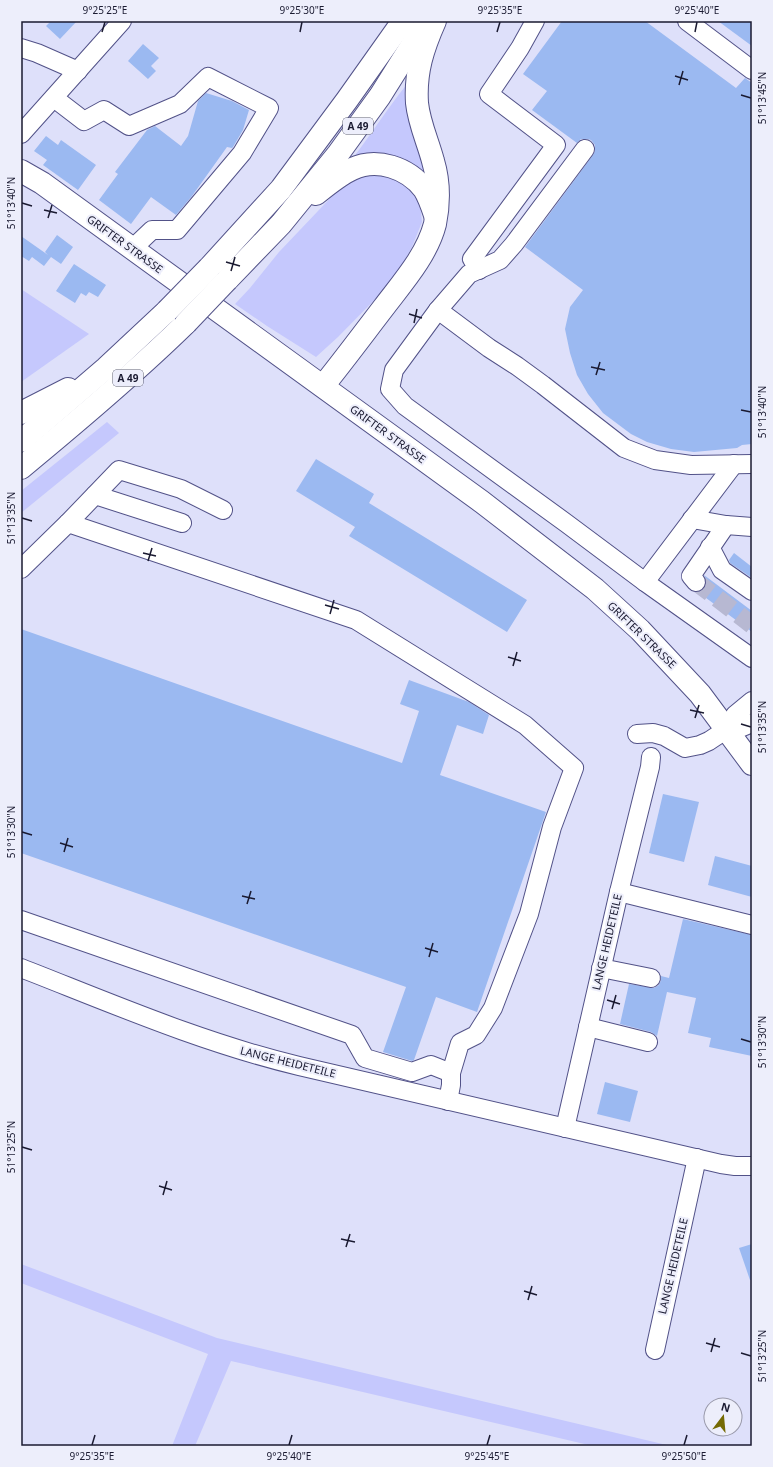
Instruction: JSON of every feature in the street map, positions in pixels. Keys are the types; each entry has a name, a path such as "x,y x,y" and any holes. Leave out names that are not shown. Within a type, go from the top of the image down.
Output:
{"main road":[{"name":"A 49","path":"21,440 106,368 167,311 209,268 281,189 403,21"},
{"name":"A 49","path":"21,468 146,362 186,323 280,224 343,148 380,96 427,21"},
{"path":"323,386 413,268 424,252 431,237 436,217 438,184 434,161 422,129 417,103 417,71 425,43 435,21"},
{"path":"280,224 340,176 353,169 371,164 390,166 399,169 410,176 424,189 436,217"},
{"name":"GRIFTER STRASSE","path":"21,171 42,183 323,386 482,502 595,589 640,630 700,694 752,764"},
{"path":"21,413 106,368"}],"street":[{"path":"21,134 122,21"},
{"path":"479,270 472,259 556,145 489,94 536,21"},
{"path":"687,21 752,70"},
{"path":"21,48 37,53 78,71"},
{"path":"54,98 84,121 104,110 129,126 180,104 208,77 269,108 242,153 177,230 152,230 132,249"},
{"path":"585,149 514,244 500,260 469,274 438,310 394,370 390,389 405,406 645,582 752,658"},
{"path":"438,310 489,348 543,385 624,448 655,460 691,465 752,464"},
{"path":"645,582 734,464"},
{"path":"21,569 119,470 181,489 223,510"},
{"path":"95,495 182,523"},
{"path":"692,519 726,525 752,527"},
{"path":"68,523 356,620 525,725 574,768 552,827 529,914 493,1008 476,1035 460,1043 451,1073 451,1085 448,1101"},
{"path":"696,582 691,576 726,525"},
{"path":"710,547 722,570 752,592"},
{"path":"637,734 653,732 664,736 685,748 700,745 710,741 727,729 735,715 752,701"},
{"path":"727,729 740,728 752,722"},
{"name":"LANGE HEIDETEILE","path":"565,1128 619,892 650,767 651,757"},
{"path":"619,892 752,925"},
{"path":"21,920 352,1035 365,1058 412,1072 431,1065 451,1073"},
{"name":"LANGE HEIDETEILE","path":"21,968 181,1031 243,1051 448,1101 697,1158 735,1166 752,1166"},
{"path":"602,968 651,978"},
{"path":"588,1027 648,1042"},
{"name":"LANGE HEIDETEILE","path":"655,1350 697,1158"}],"shaded area":[{"path":"411,79 432,183 415,173 347,166 394,100"},
{"path":"385,172 407,183 420,202 422,222 412,247 394,280 338,337 316,357 235,304 279,252 337,191 359,175"},
{"path":"21,289 89,334 21,382"},
{"path":"107,422 119,433 21,513 21,491"},
{"path":"21,1264 217,1338 671,1446 593,1446 231,1361 195,1446 172,1446 208,1354 21,1283"}],"building":[{"path":"51,21 77,21 60,39 46,26"},
{"path":"562,21 645,21 736,88 745,78 752,83 752,444 742,445 737,448 694,452 671,449 647,442 631,434 603,413 588,394 577,375 570,353 565,329 570,307 583,290 525,247 595,151 595,145 591,140 581,139 577,143 532,110 547,91 523,74"},
{"path":"718,21 752,21 752,46"},
{"path":"143,44 159,58 151,66 156,71 148,79 128,61"},
{"path":"206,93 232,101 249,110 243,130 233,147 227,147 192,196 176,215 151,197 131,224 99,200 118,174 115,172 147,130 155,126 181,146 188,136 198,101"},
{"path":"46,136 58,145 61,140 96,165 78,190 43,165 47,160 34,151"},
{"path":"57,235 73,247 61,264 51,257 44,266 32,257 29,261 21,256 21,236 48,255 45,252"},
{"path":"74,264 106,285 98,297 89,292 86,296 81,293 75,303 56,291"},
{"path":"316,459 374,494 369,503 527,600 507,632 349,536 355,527 296,491"},
{"path":"734,553 752,567 752,578 730,563 729,560"},
{"path":"704,575 752,611 752,632 698,592 703,590 706,585"},
{"path":"21,629 402,763 419,711 400,704 409,680 469,702 489,715 483,734 457,725 440,775 546,812 477,1012 436,997 414,1060 412,1061 383,1052 406,987 21,853"},
{"path":"663,794 699,802 684,862 649,853"},
{"path":"715,856 752,866 752,897 708,885"},
{"path":"683,919 752,935 752,1056 709,1047 711,1038 688,1033 696,998 667,992 657,1036 651,1032 620,1024 629,984 654,988 659,985 661,976 669,978"},
{"path":"605,1082 638,1091 630,1122 597,1114"},
{"path":"752,1244 752,1280 750,1280 739,1248"}],"tunnel":[{"path":"696,582 752,625"}]}
